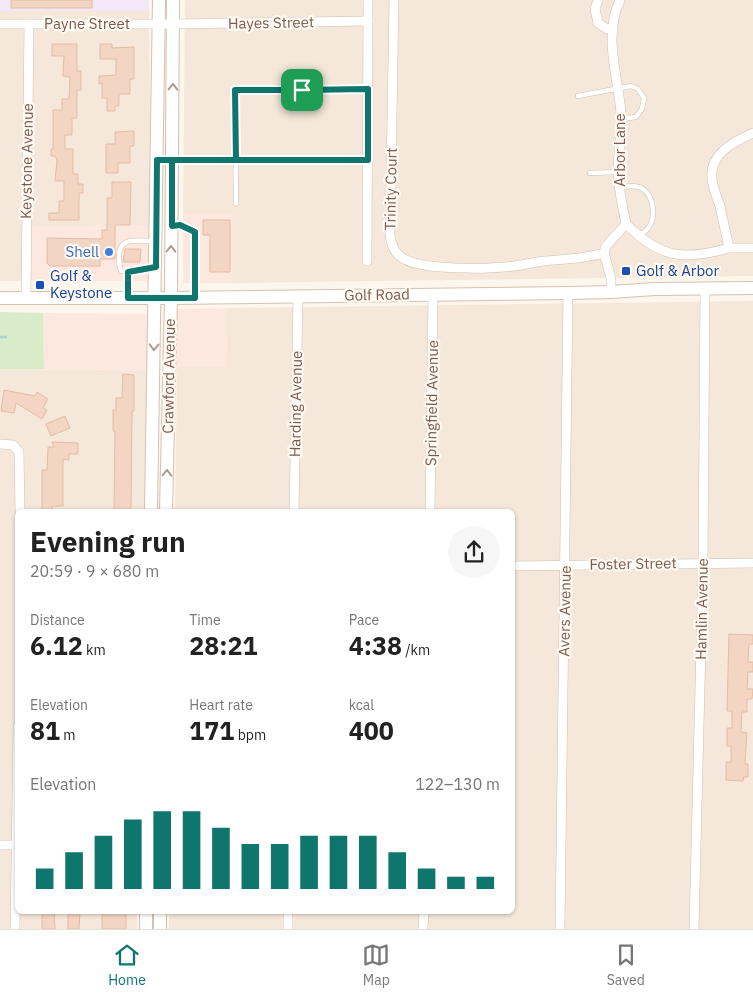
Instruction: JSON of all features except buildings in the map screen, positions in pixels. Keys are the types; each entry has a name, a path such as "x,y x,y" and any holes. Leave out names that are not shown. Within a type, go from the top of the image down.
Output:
{"main road":[{"name":"Crawford Avenue","path":"151,509 156,267 158,0"},
{"name":"Crawford Avenue","path":"166,509 171,298 174,0"},
{"name":"Golf Road","path":"0,298 195,298 568,293 655,289 753,288"},
{"path":"146,914 146,929"},
{"path":"160,914 160,929"}],"street":[{"path":"367,261 368,0"},
{"name":"Trinity Court","path":"394,0 390,234 396,253 416,264 442,267 488,268 515,266 541,261 581,259 604,253"},
{"path":"598,0 595,9 598,23 607,29 612,29"},
{"name":"Arbor Lane","path":"620,0 612,29 621,119 619,187 626,224"},
{"name":"Hayes Street","path":"173,24 368,21"},
{"name":"Payne Street","path":"0,24 173,24"},
{"name":"Keystone Avenue","path":"26,298 28,24"},
{"path":"729,248 712,179 713,168 717,156 725,148 753,133"},
{"path":"157,160 368,160"},
{"path":"611,292 611,278 604,253 606,246 626,224 638,237 669,254 706,255 729,248 753,248"},
{"name":"Hamlin Avenue","path":"694,929 703,564 706,288"},
{"name":"Avers Avenue","path":"560,929 568,293"},
{"name":"Springfield Avenue","path":"430,509 434,294"},
{"name":"Harding Avenue","path":"294,509 298,296"},
{"path":"0,444 13,445 19,452 20,509"},
{"name":"Foster Street","path":"515,566 753,563"},
{"path":"0,845 15,845"},
{"path":"15,914 15,929"},
{"path":"288,914 288,929"},
{"path":"423,929 424,914"}],"lane":[{"path":"578,96 618,90 631,86 638,88 644,98 642,109 636,117 621,119"},
{"path":"236,204 235,90 368,89"},
{"path":"590,173 618,172"},
{"path":"619,187 636,186 644,189 651,200 653,215 649,227 638,237"},
{"path":"172,226 180,225 195,232 195,298"},
{"path":"156,241 130,241 123,243 119,248 119,263 122,270 128,272 156,267"},
{"path":"128,272 128,298"}],"shaded area":[{"path":"0,0 149,0 149,11 0,11"},
{"path":"185,0 753,0 753,276 232,283 232,214 183,214"},
{"path":"0,11 149,11 151,225 25,281 0,281"},
{"path":"232,213 232,283 183,283 183,214"},
{"path":"151,225 151,275 146,281 25,281 25,226"},
{"path":"753,301 753,929 169,929 169,914 515,914 515,509 175,509 177,367 227,367 226,308"},
{"path":"226,308 227,367 177,367 177,309"},
{"path":"43,313 147,314 148,370 44,369"},
{"path":"0,369 148,370 145,509 15,509 15,914 137,914 137,929 0,929"}],"green space":[{"path":"0,312 43,313 44,369 0,369"}],"waterway":[{"path":"0,337 6,337"}],"place":[{"name":"Shell","path":"109,252"},
{"name":"Golf & Arbor","path":"626,271"},
{"name":"Golf & Keystone","path":"40,285"}],"route":[{"path":"302,90 235,90 236,160 172,160 157,160 156,267 128,272 128,298 195,298 195,232 180,225 172,226 172,160 368,160 368,89 302,90"}]}
